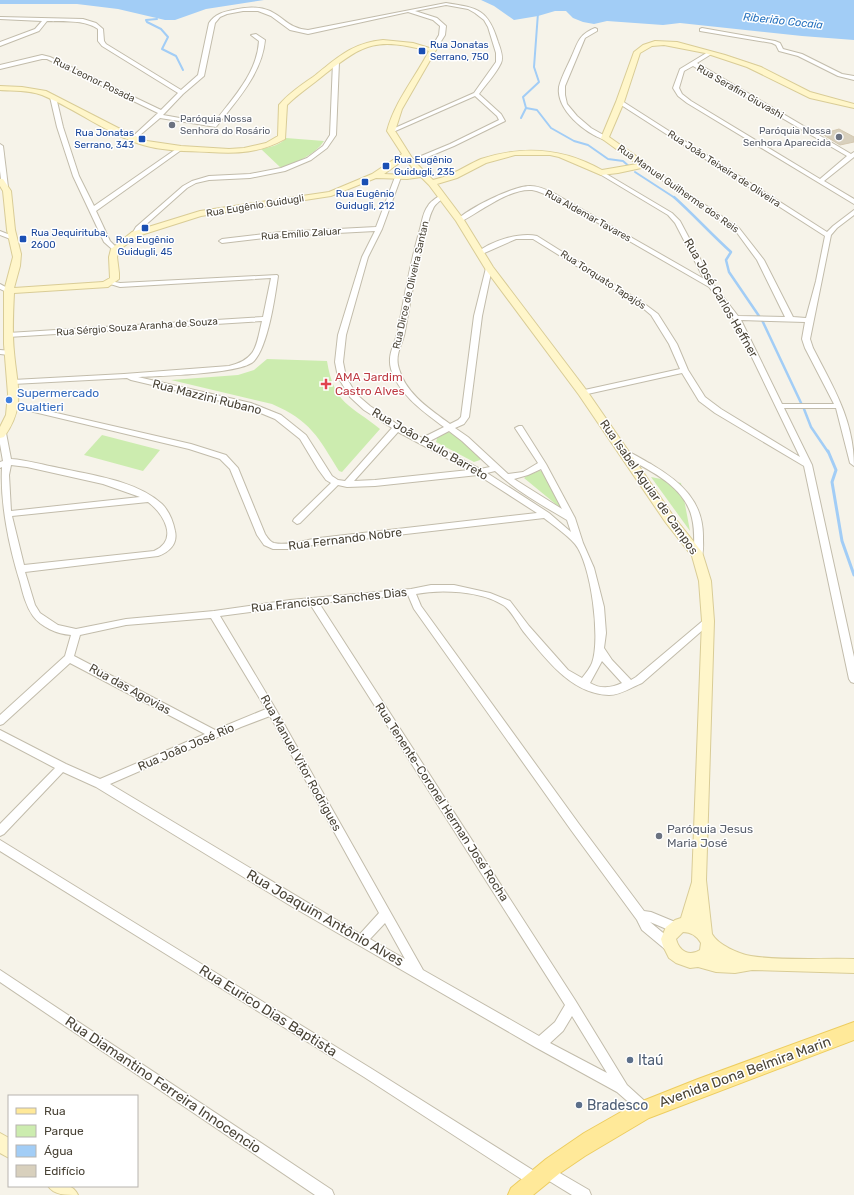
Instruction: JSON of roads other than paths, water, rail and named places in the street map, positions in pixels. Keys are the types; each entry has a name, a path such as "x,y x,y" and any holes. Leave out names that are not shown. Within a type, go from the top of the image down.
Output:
{"main road":[{"name":"Avenida Dona Belmira Marin","path":"518,1195 540,1175 597,1136 645,1109 854,1031"}],"street":[{"path":"133,139 201,76 212,23 215,17 220,14 240,10 259,9 292,30 308,32 435,5 458,5 478,12 486,19 493,33 499,53 499,62 476,94 391,131"},
{"path":"391,131 393,121 402,103 442,35 443,26 435,19 408,11"},
{"path":"0,18 83,21 98,26 100,29 101,41 104,45 181,93"},
{"path":"0,44 37,30 45,20"},
{"name":"Rua Manuel Guilherme dos Reis","path":"595,30 583,38 562,86 561,94 564,102 575,119 737,229 747,239 775,286 790,319"},
{"path":"702,30 773,42 778,44 781,50 808,58 840,75 854,78"},
{"name":"Rua Leonor Posada","path":"0,67 48,58 161,114 214,126 255,71 262,54 262,40 254,35"},
{"path":"0,88 32,90 53,97 133,139 145,143 181,148 244,150 268,145 282,138 284,105 336,62 353,50 363,45 384,41 407,43 433,50"},
{"path":"605,138 620,102 637,52 642,47 655,43 663,42 710,53 757,68 807,94 828,101 854,106"},
{"path":"710,53 682,70 676,88 680,95 689,102 854,202"},
{"path":"135,234 138,228 185,187 194,182 209,178 250,176 283,170 309,159 325,147 333,135 336,62"},
{"name":"Rua Serafim Giuvashi","path":"692,63 853,155"},
{"path":"409,158 452,146 502,121 499,115 476,94"},
{"path":"53,97 60,127 76,176 107,242 115,249 112,257 115,273 114,279 110,283"},
{"name":"Rua João Teixeira de Oliveira","path":"620,102 794,215 828,235"},
{"name":"Rua Isabel Aguiar de Campos","path":"391,131 409,158 432,183 441,197 460,220 489,268 583,393 670,520 698,555 705,581 708,621 699,880 707,940"},
{"path":"0,146 3,184 17,257 9,291 8,335 4,352 14,382 13,405 12,416 1,434"},
{"path":"93,210 181,148"},
{"name":"Rua José Carlos Heffner","path":"432,183 454,176 482,161 509,154 530,152 550,153 567,157 590,166 670,214 678,222 711,286 736,318 808,465 854,679"},
{"path":"820,182 853,155"},
{"name":"Rua Eugênio Guidugli","path":"115,249 135,234 200,214 331,194 375,176 409,158"},
{"path":"601,173 618,171 643,165"},
{"name":"Rua Eugênio Guidugli","path":"375,176 398,177 423,174"},
{"name":"Rua João Paulo Barreto","path":"398,177 379,229 365,257 342,335 339,362 342,377 353,395 367,408 397,428 479,472 546,515 579,544"},
{"name":"Rua Aldemar Tavares","path":"460,220 509,193 522,189 541,190 555,196 711,286"},
{"name":"Rua Dirce de Oliveira Santan","path":"441,197 430,207 416,254 404,310 401,333 396,345 394,357 395,369 413,398 438,420 449,427"},
{"path":"854,212 834,227 828,235 806,339 809,348 839,406 854,463"},
{"name":"Rua Emílio Zaluar","path":"222,241 281,234 379,229"},
{"path":"0,233 13,238"},
{"name":"Rua Torquato Tapajós","path":"480,253 520,235 528,234 640,303 654,314 673,344 684,370 696,392 709,405 808,465"},
{"path":"423,441 461,422 465,417 478,316 489,268"},
{"path":"0,286 9,291 97,287 110,283 120,285 275,276 266,319 253,357 248,362 239,366 124,376 14,382"},
{"path":"736,318 809,320"},
{"name":"Rua Sérgio Souza Aranha de Souza","path":"8,335 266,319"},
{"path":"583,393 684,370"},
{"name":"Rua Mazzini Rubano","path":"124,376 248,406 278,417 303,437 326,474 336,482"},
{"name":"Rua Fernando Nobre","path":"13,405 191,447 223,457 234,468 261,535 267,543 278,547 334,539 546,515"},
{"path":"780,406 839,406"},
{"name":"Rua João Paulo Barreto","path":"449,427 465,439 506,477 532,495 571,518"},
{"path":"347,484 397,428"},
{"path":"519,428 542,464 571,518 579,544 590,568 596,590 600,623 599,649 597,663 584,684"},
{"name":"Rua Francisco Sanches Dias","path":"1,434 7,514 20,569 31,605 36,615 55,628 65,631 76,632 126,622 214,614 367,595 411,592 431,588 454,588 503,600 559,668 571,677 593,689 609,691 630,685 647,674 708,621"},
{"path":"626,454 668,478 680,487 690,500 699,527 700,539 698,555"},
{"path":"4,463 79,476 128,489 150,499 159,505 169,520 172,539 171,544 162,551 148,555 20,569"},
{"path":"506,477 528,473 542,464"},
{"path":"297,521 336,482 347,484 375,483 479,472 497,468"},
{"path":"7,514 150,499"},
{"path":"411,592 417,607 485,703 641,916 646,926 670,946 678,956 684,960 698,960 735,966 752,963 852,967"},
{"name":"Rua Tenente-Coronel Herman José Rocha","path":"313,601 571,1004 621,1088"},
{"name":"Rua Manuel Vitor Rodrigues","path":"214,614 272,711 418,973"},
{"path":"0,721 69,658 76,632"},
{"path":"599,649 609,663 630,685"},
{"name":"Rua das Agovias","path":"69,658 214,734"},
{"name":"Rua João José Rio","path":"100,784 214,734 272,711"},
{"name":"Rua Joaquim Antônio Alves","path":"0,734 100,784 418,973 539,1043 621,1088 645,1109"},
{"path":"0,831 62,766"},
{"name":"Rua Eurico Dias Baptista","path":"0,845 356,1066 540,1175 584,1195"},
{"name":"Rua Isabel Aguiar de Campos","path":"681,926 699,880"},
{"path":"362,940 385,915"},
{"path":"641,916 651,917 681,926 697,928 707,940 721,952 752,963"},
{"path":"670,946 670,935 681,926"},
{"path":"698,960 704,957 707,952 707,940"},
{"name":"Rua Diamantino Ferreira Innocencio","path":"0,975 327,1195"},
{"path":"539,1043 558,1029 571,1004"},
{"path":"58,1187 69,1195"}],"water":[{"path":"0,0 264,0 206,9 175,20 165,20 118,9 77,4 0,4"},
{"name":"Riberião Cocaia","path":"481,0 854,0 854,40 680,23 663,25 607,21 594,24 573,18 566,11 555,11 538,16 514,20 494,6"}],"waterway":[{"path":"526,108 523,97 539,82 534,67 538,13"},
{"path":"157,19 146,20 147,22 161,29 168,37 162,49 176,56 183,70"},
{"path":"521,118 526,108"},
{"path":"526,108 537,110 551,128 574,141 588,145 608,159 623,161 631,168"},
{"path":"635,172 675,198"},
{"path":"674,197 731,252 726,260 729,272 759,316"},
{"path":"762,320 802,405"},
{"path":"804,409 811,427 828,452"},
{"path":"828,451 836,470 832,482 842,541 854,575"}],"place":[{"name":"Rua Jonatas Serrano, 750","path":"422,51"},
{"name":"Paróquia Nossa Senhora do Rosário","path":"172,125"},
{"name":"Paróquia Nossa Senhora Aparecida","path":"839,137"},
{"name":"Rua Jonatas Serrano, 343","path":"142,139"},
{"name":"Rua Eugênio Guidugli, 235","path":"386,166"},
{"name":"Rua Eugênio Guidugli, 212","path":"365,182"},
{"name":"Rua Eugênio Guidugli, 45","path":"145,228"},
{"name":"Rua Jequirituba, 2600","path":"23,239"},
{"name":"AMA Jardim Castro Alves","path":"326,384"},
{"name":"Supermercado Gualtieri","path":"9,400"},
{"name":"Paróquia Jesus Maria José","path":"659,836"},
{"name":"Itaú","path":"630,1060"},
{"name":"Bradesco","path":"579,1105"}]}
